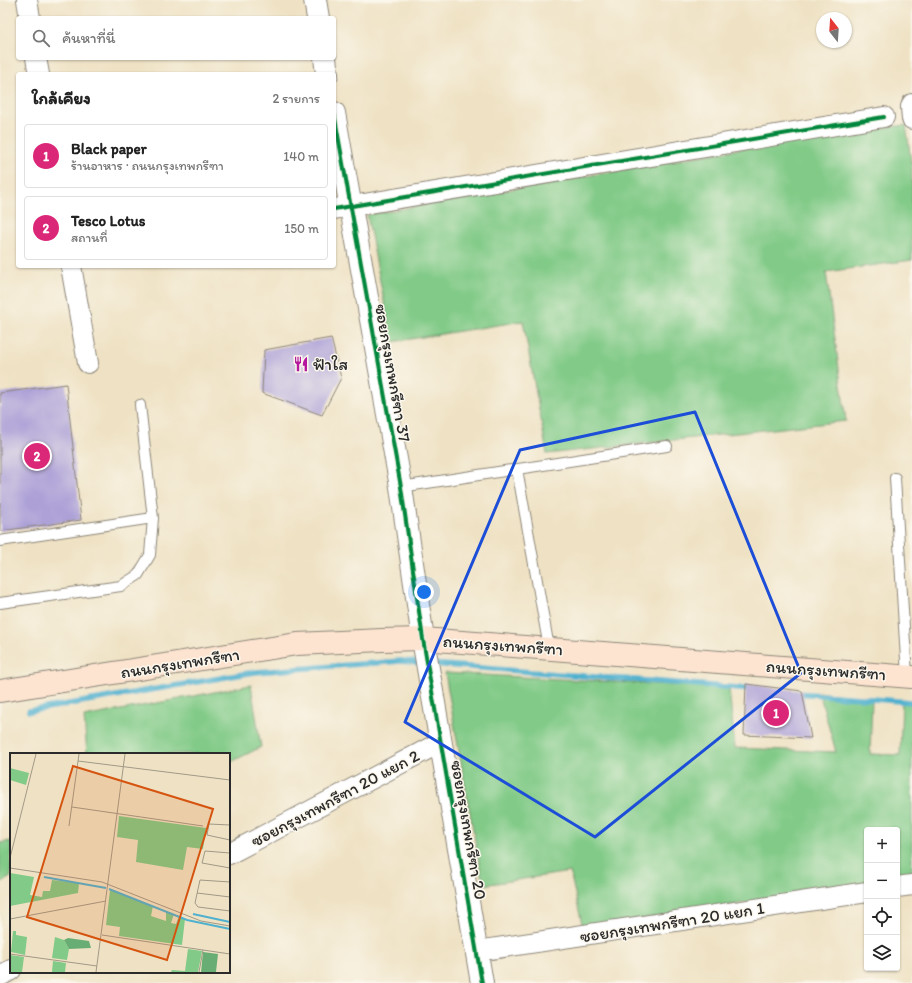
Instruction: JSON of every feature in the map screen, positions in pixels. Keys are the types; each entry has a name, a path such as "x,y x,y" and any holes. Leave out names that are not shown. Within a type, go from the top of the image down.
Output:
{"main road":[{"name":"ถนนกรุงเทพกรีฑา","path":"0,691 297,644 360,640 425,648 549,648 909,677"}],"street":[{"path":"27,0 30,16"},
{"path":"315,0 318,16"},
{"path":"36,60 39,72"},
{"path":"325,60 328,72"},
{"path":"912,104 912,119"},
{"path":"342,208 884,117"},
{"name":"ซอยกรุงเทพกรีฑา 37","path":"336,137 342,208 400,487 425,648"},
{"path":"71,268 88,363"},
{"name":"ซอยกรุงเทพกรีฑา 20","path":"425,648 482,983"},
{"name":"ซอยกรุงเทพกรีฑา 20 แยก 2","path":"230,853 441,742"},
{"path":"900,887 912,885"},
{"name":"ซอยกรุงเทพกรีฑา 20 แยก 1","path":"477,952 864,892"},
{"path":"0,976 10,971"}],"lane":[{"path":"0,603 121,586 138,575 150,555 152,518 140,405"},
{"path":"400,487 667,446"},
{"path":"517,469 549,648"},
{"path":"896,478 909,677"},
{"path":"0,541 152,518"}],"highlighted area":[{"path":"695,412 801,673 595,837 405,722 520,450"}],"green space":[{"path":"906,125 912,168 912,260 826,272 846,421 547,454 523,321 392,342 367,215 801,138"},
{"path":"445,673 729,688 735,748 836,752 819,692 872,699 870,754 900,755 902,701 912,702 912,877 900,879 900,827 864,827 864,884 583,928 570,872 483,885"},
{"path":"251,685 261,747 230,762 230,753 87,753 84,717"},
{"path":"10,841 10,878 0,883 0,843"}],"building":[{"name":"ฟ้าใส","path":"331,338 341,378 322,415 262,393 264,350"},
{"path":"66,384 81,520 0,531 0,393"},
{"path":"746,684 802,691 811,738 744,735"}],"waterway":[{"path":"29,711 255,672 401,661 423,663"},
{"path":"431,664 752,689"},
{"path":"796,693 912,702"}],"cycle path":[{"path":"336,209 884,117"},
{"path":"336,124 401,487 423,639 482,983"}],"place":[{"name":"ฟ้าใส","path":"301,364"},
{"name":"Tesco Lotus","path":"37,456"},
{"name":"Black paper","path":"776,713"}]}
